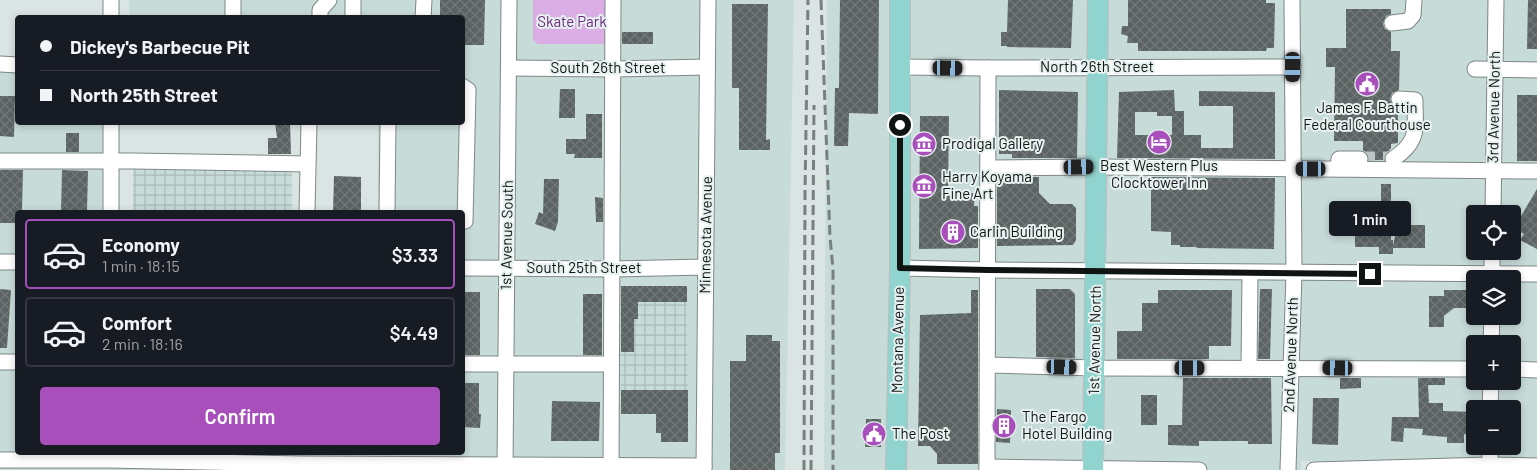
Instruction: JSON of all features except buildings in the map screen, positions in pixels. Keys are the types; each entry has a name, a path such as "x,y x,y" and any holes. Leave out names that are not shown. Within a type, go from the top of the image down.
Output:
{"main road":[{"name":"Montana Avenue","path":"896,470 900,268 900,0"},
{"name":"1st Avenue North","path":"1093,469 1098,0"}],"street":[{"path":"111,0 111,15"},
{"path":"233,0 233,15"},
{"path":"353,0 353,15"},
{"path":"423,15 424,0"},
{"name":"1st Avenue South","path":"505,468 509,0"},
{"path":"611,468 614,0"},
{"name":"Minnesota Avenue","path":"704,468 708,0"},
{"name":"2nd Avenue North","path":"1288,470 1294,273 1292,0"},
{"path":"1392,23 1408,21 1413,15 1414,0"},
{"name":"3rd Avenue North","path":"1493,205 1496,0"},
{"path":"0,64 15,64"},
{"name":"South 26th Street","path":"509,68 613,69 707,66"},
{"name":"North 26th Street","path":"901,67 1293,67"},
{"path":"988,68 987,469 1199,470"},
{"path":"1475,69 1537,70"},
{"path":"465,88 468,90 465,221"},
{"path":"1399,99 1415,100 1415,138 1398,156 1420,170"},
{"path":"111,125 111,210"},
{"path":"307,210 307,164 310,125"},
{"path":"387,210 388,125"},
{"path":"1338,169 1339,158 1360,158"},
{"path":"0,161 307,164"},
{"path":"989,168 1097,167 1537,171"},
{"path":"0,262 15,262"},
{"name":"South 25th Street","path":"465,268 612,269 706,267"},
{"path":"900,268 1466,276"},
{"path":"1249,368 1250,272"},
{"path":"1521,275 1537,274"},
{"path":"0,362 15,362"},
{"path":"465,364 611,364"},
{"path":"988,365 1095,368 1466,369"},
{"path":"1521,369 1537,370"},
{"path":"0,460 301,462 505,468 704,468"},
{"path":"1314,470 1537,466"}],"shaded area":[{"path":"129,0 794,0 785,470 0,470 0,64 15,65 15,125 104,125 103,210 15,210 15,455 465,455 465,210 378,210 378,125 465,125 465,15 130,15"},
{"path":"827,0 1537,0 1537,462 1301,461 1301,470 824,470"},
{"path":"133,167 292,167 292,210 133,210"},
{"path":"638,302 687,302 688,390 621,390 620,352 634,352 634,319 638,318"}],"green space":[{"name":"Skate Park","path":"533,0 611,0 611,44 538,44 533,40"}],"tunnel":[{"path":"1360,159 1393,159"}],"railway":[{"path":"804,470 808,0"},
{"path":"821,0 830,237 833,269 833,470"},
{"path":"811,470 814,105"}],"place":[{"name":"James F. Battin Federal Courthouse","path":"1367,84"},
{"name":"Best Western Plus Clocktower Inn","path":"1159,142"},
{"name":"Prodigal Gallery","path":"924,144"},
{"name":"Harry Koyama Fine Art","path":"924,186"},
{"name":"Carlin Building","path":"953,232"},
{"name":"The Fargo Hotel Building","path":"1004,426"},
{"name":"The Post","path":"874,434"}],"route":[{"path":"900,125 900,268 1370,274"}]}
